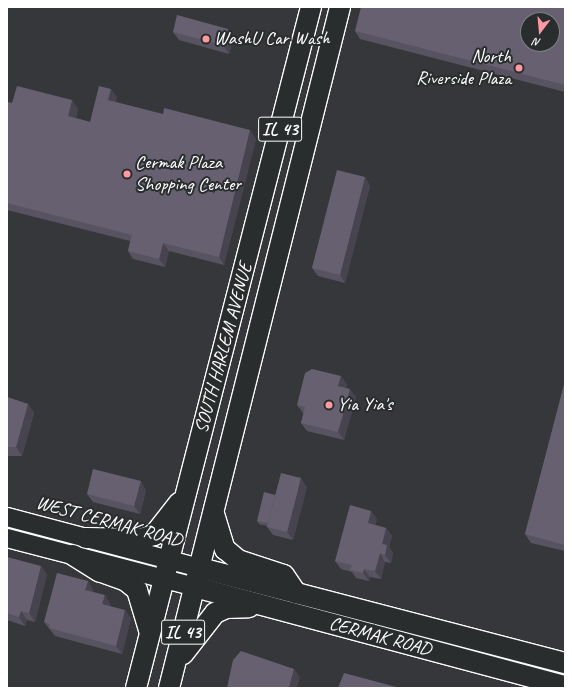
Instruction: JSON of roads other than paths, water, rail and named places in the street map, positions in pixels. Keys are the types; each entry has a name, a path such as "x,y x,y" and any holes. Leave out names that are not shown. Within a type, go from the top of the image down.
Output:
{"main road":[{"name":"SOUTH HARLEM AVENUE","path":"136,688 311,7"},
{"name":"SOUTH HARLEM AVENUE","path":"170,683 340,7"},
{"path":"86,538 140,540 154,536 185,495"},
{"path":"213,513 224,549 238,560 284,575 296,593"},
{"name":"WEST CERMAK ROAD","path":"7,517 169,559 197,578"},
{"path":"7,538 164,578 197,578"},
{"path":"73,555 98,571 126,581 136,590 150,633"},
{"name":"CERMAK ROAD","path":"197,578 296,593 565,663"},
{"name":"CERMAK ROAD","path":"197,578 270,608 565,686"},
{"path":"170,683 189,643 214,613 226,608 270,608"}],"place":[{"name":"WashU Car Wash","path":"206,39"},
{"name":"North Riverside Plaza","path":"519,68"},
{"name":"Cermak Plaza Shopping Center","path":"127,174"},
{"name":"Yia Yia's","path":"329,405"}]}
